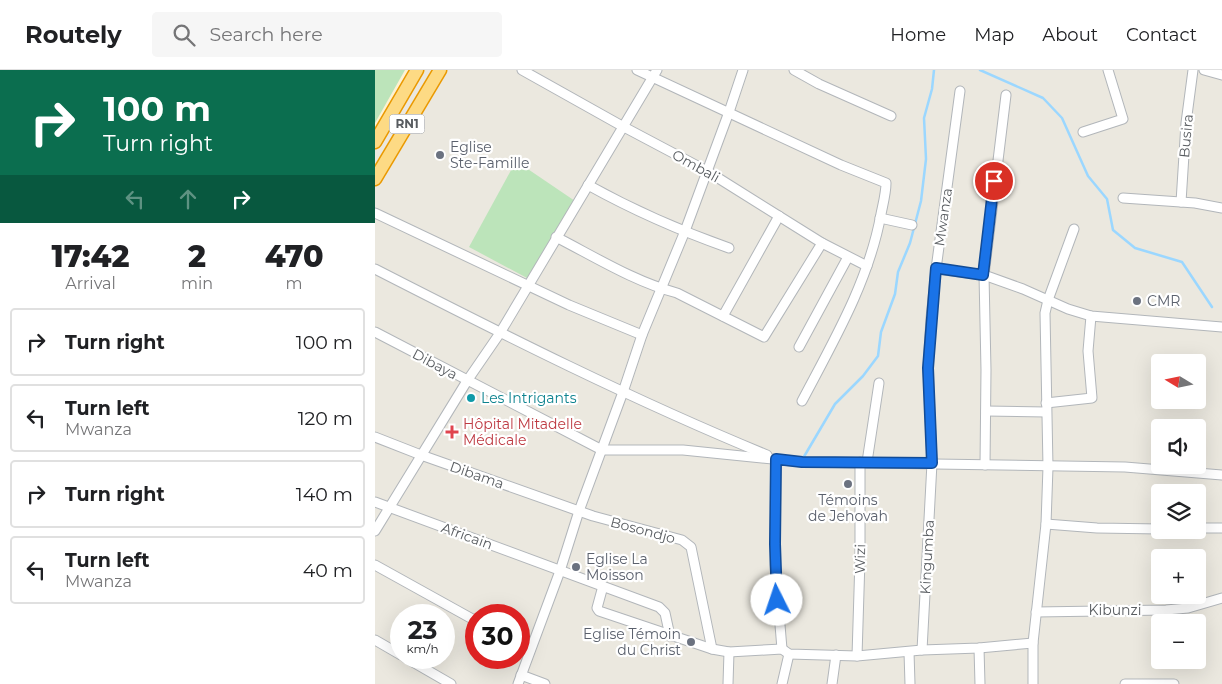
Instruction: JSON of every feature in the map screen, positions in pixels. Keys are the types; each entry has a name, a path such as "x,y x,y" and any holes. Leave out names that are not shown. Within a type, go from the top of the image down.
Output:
{"highway":[{"name":"RN1","path":"375,142 417,70"},
{"name":"RN1","path":"375,179 440,70"}],"street":[{"name":"Ombali","path":"522,70 540,74 622,126 707,171 821,243 867,266"},
{"path":"637,70 654,74 841,165 885,182 880,218 867,266 838,333 802,401"},
{"path":"530,650 560,571 579,511 642,336 685,231 743,70"},
{"path":"794,70 819,84 891,116"},
{"path":"1083,132 1123,119 1108,70"},
{"name":"Busira","path":"1181,202 1186,124 1193,70"},
{"path":"1204,70 1222,75"},
{"path":"375,531 467,381 500,333 654,74"},
{"name":"Mwanza","path":"932,463 928,368 936,268 960,91"},
{"path":"985,465 986,411 983,275 1006,96"},
{"path":"588,185 685,231 729,248"},
{"path":"1123,198 1181,202 1222,208"},
{"path":"375,213 569,305 642,336"},
{"path":"723,316 779,216"},
{"path":"880,218 912,225"},
{"path":"1033,684 1033,643 1046,524 1048,466 1045,313 1047,300 1073,229"},
{"path":"556,236 662,289 677,293 764,337 821,243"},
{"path":"799,347 848,256"},
{"path":"936,268 983,275 1091,316 1222,327"},
{"path":"375,269 500,333 623,392 692,424 776,459"},
{"path":"986,411 1046,408 1092,398 1088,351 1091,316"},
{"name":"Dibaya","path":"375,332 602,450"},
{"name":"Wizi","path":"857,656 863,462 879,383"},
{"name":"Dibama","path":"375,437 579,511"},
{"path":"602,450 683,450 802,462 1125,467 1222,475"},
{"path":"776,459 775,565 785,652 782,684"},
{"name":"Kingumba","path":"922,650 932,463"},
{"name":"Africain","path":"375,502 659,607 665,613 670,636"},
{"name":"Bosondjo","path":"579,511 682,540 691,547 712,649"},
{"path":"1046,524 1097,528 1151,529"},
{"path":"1206,528 1222,528"},
{"path":"375,565 465,614"},
{"path":"603,586 597,608 599,611 670,636 712,649 729,652 785,652 857,656 1033,643"},
{"name":"Kibunzi","path":"1036,612 1166,610 1188,608 1222,598"},
{"path":"375,640 390,649"},
{"path":"979,648 980,684"},
{"path":"727,684 729,652"},
{"path":"909,652 910,684"},
{"path":"832,684 836,655"},
{"path":"424,669 451,684"},
{"path":"517,684 523,669"},
{"path":"521,675 545,684"},
{"path":"1125,684 1174,684"}],"shaded area":[{"path":"375,70 409,70 375,128"}],"green space":[{"path":"375,70 405,70 375,123"},
{"path":"516,161 575,201 527,278 469,247"}],"waterway":[{"path":"802,460 835,404 863,376 878,356 881,332 895,294 898,272 910,243 921,201 926,159 924,118 932,89 934,70"},
{"path":"980,70 1043,98 1062,118 1088,176 1107,199 1113,230 1135,248 1182,262 1212,307"}],"place":[{"name":"Eglise Ste-Famille","path":"440,155"},
{"name":"CMR","path":"1137,301"},
{"name":"Les Intrigants","path":"471,398"},
{"name":"Hôpital Mitadelle Médicale","path":"452,432"},
{"name":"Témoins de Jehovah","path":"848,484"},
{"name":"Eglise La Moisson","path":"576,567"},
{"name":"Eglise Témoin du Christ","path":"691,642"}],"route":[{"path":"777,600 775,565 776,459 802,462 932,463 928,368 936,268 983,275 994,181"}]}
